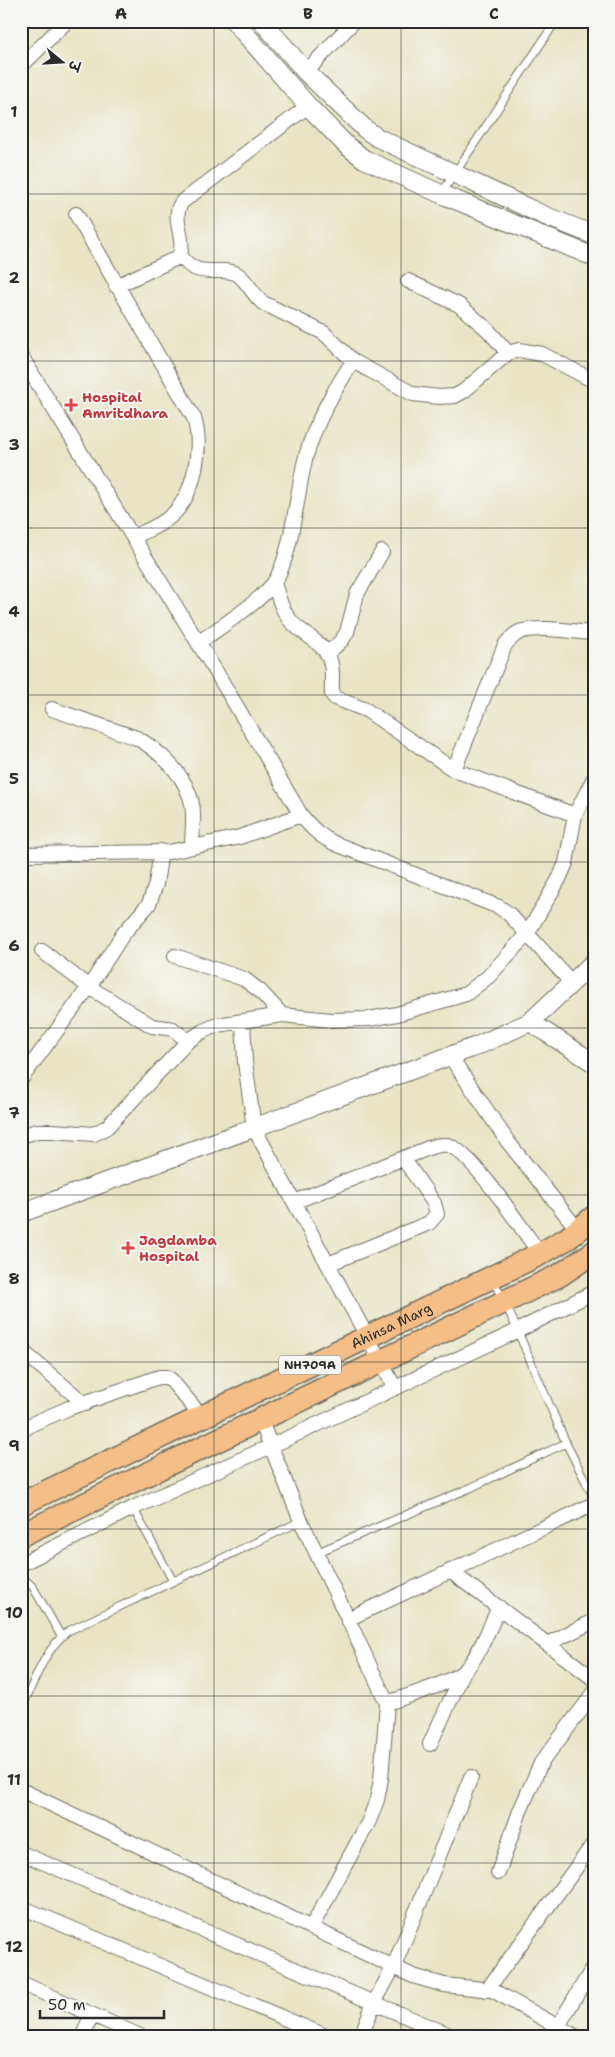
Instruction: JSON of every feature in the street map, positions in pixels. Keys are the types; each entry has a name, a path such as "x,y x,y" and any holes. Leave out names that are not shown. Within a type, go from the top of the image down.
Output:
{"highway":[{"name":"Ahinsa Marg","path":"21,1504 540,1254 568,1238 586,1223"},
{"name":"Ahinsa Marg","path":"21,1535 560,1275 594,1252"}],"street":[{"path":"21,66 67,21"},
{"path":"234,21 308,106 346,145 364,159 441,194 594,257"},
{"path":"262,21 306,72 364,129 378,138 454,175 543,215 594,235"},
{"path":"306,72 354,21"},
{"path":"308,106 182,202 176,213 180,255 188,266 196,269 233,272 239,275 256,298 263,303 324,333 352,361 413,394 448,397 464,391 508,353 519,350 542,354 594,381"},
{"path":"76,214 194,418 198,432 199,446 195,467 186,495 179,507 162,522 133,537"},
{"path":"116,286 180,255"},
{"path":"408,281 459,306 471,314 508,353"},
{"path":"21,356 198,643 301,815 312,829 321,837 336,844 499,906 572,983"},
{"path":"198,643 264,594 274,583 286,551 306,456 316,426 328,399 352,361"},
{"path":"327,654 342,640 347,632 357,594 382,552"},
{"path":"274,583 281,606 288,618 321,646 327,654 334,676 332,694 335,698 366,710 454,770 575,815"},
{"path":"454,770 505,645 514,636 522,631 536,629 594,633"},
{"path":"52,709 137,738 150,745 163,757 180,777 190,794 193,812 192,848"},
{"path":"21,1136 37,1131 94,1134 100,1132 107,1128 188,1041 216,1025 282,1015 331,1020 368,1019 397,1014 466,994 489,976 527,934 559,879 566,863 575,815 594,778"},
{"path":"21,854 169,852 240,837 301,815"},
{"path":"21,1079 89,987 123,934 151,900 156,884 161,851"},
{"path":"42,951 89,987 152,1026 176,1030 188,1041"},
{"path":"175,956 244,979 260,991 282,1015"},
{"path":"21,1213 477,1046 530,1022 593,964"},
{"path":"243,1021 245,1062 254,1128 395,1388"},
{"path":"530,1022 594,1063"},
{"path":"450,1056 508,1142 586,1223"},
{"path":"294,1202 431,1146 447,1144 457,1149 467,1158 505,1205 540,1254"},
{"path":"328,1264 429,1223 437,1214 434,1203 403,1158"},
{"path":"21,1564 132,1508 271,1446 517,1331 594,1292"},
{"path":"21,1350 85,1404"},
{"path":"21,1431 34,1423 69,1408 159,1377 167,1377 202,1417"},
{"path":"260,1419 301,1522 387,1703 377,1800 369,1821 311,1928"},
{"path":"348,1619 594,1504"},
{"path":"450,1571 594,1679"},
{"path":"430,1744 463,1673 473,1660 499,1607"},
{"path":"547,1644 594,1621"},
{"path":"387,1703 463,1673"},
{"path":"498,1873 520,1812 541,1763 594,1693"},
{"path":"361,2036 374,2003 394,1966 471,1777"},
{"path":"21,1790 424,1981 492,1990 575,2036"},
{"path":"487,1990 594,1843"},
{"path":"21,1853 452,2036"},
{"path":"21,1907 326,2036"},
{"path":"558,2026 594,1966"},
{"path":"21,1983 140,2036"},
{"path":"83,2036 91,2015"}],"lane":[{"path":"441,194 556,21"},
{"path":"492,1277 566,1443 594,1498"},
{"path":"316,1553 470,1488 566,1443"},
{"path":"132,1508 173,1581"},
{"path":"22,1705 44,1658 61,1636 68,1631 301,1522"},
{"path":"21,1576 33,1587 61,1636"}],"place":[{"name":"Hospital Amritdhara","path":"71,405"},
{"name":"Jagdamba Hospital","path":"128,1248"}]}
